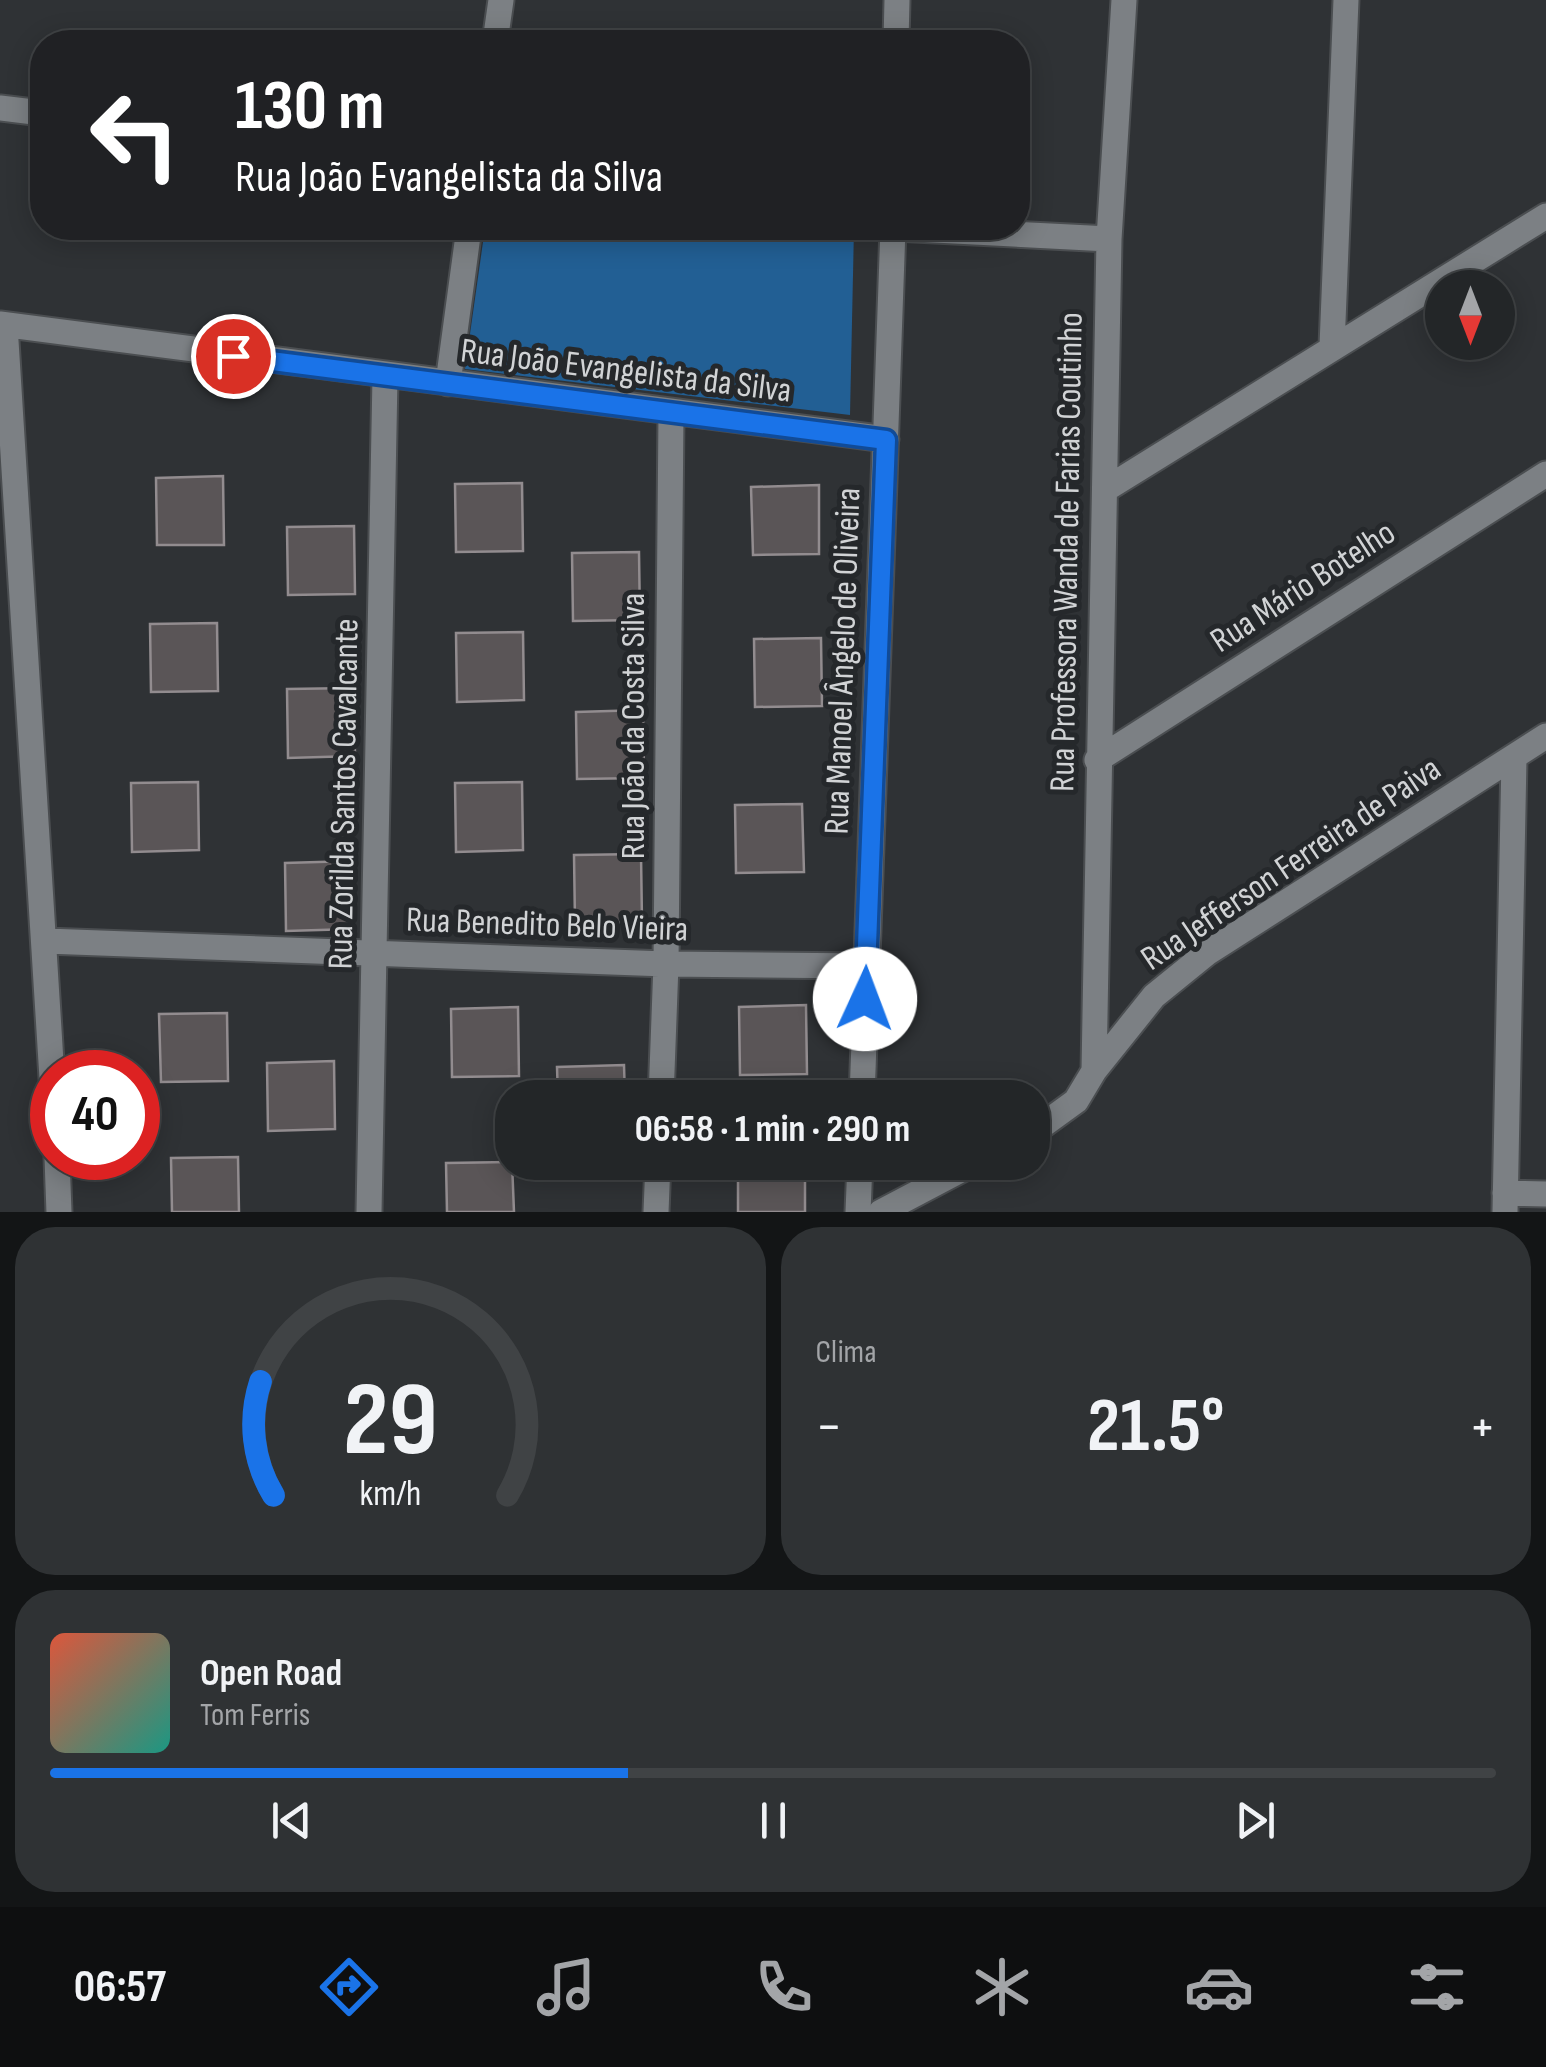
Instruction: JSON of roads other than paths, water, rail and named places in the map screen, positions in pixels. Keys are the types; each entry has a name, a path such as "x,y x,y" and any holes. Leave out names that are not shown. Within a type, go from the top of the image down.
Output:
{"street":[{"path":"497,30 501,0"},
{"path":"896,30 897,0"},
{"name":"Rua Professora Wanda de Farias Coutinho","path":"1050,1120 1076,1101 1094,1070 1109,238 1124,0"},
{"path":"1332,346 1346,0"},
{"path":"0,108 30,112"},
{"path":"1106,489 1546,216"},
{"path":"1030,234 1109,238"},
{"path":"448,383 467,240"},
{"name":"Rua Manoel Ângelo de Oliveira","path":"863,1080 894,240"},
{"path":"2,324 51,1050"},
{"name":"Rua João Evangelista da Silva","path":"2,324 886,440"},
{"name":"Rua Zorilda Santos Cavalcante","path":"369,1212 377,955 385,377"},
{"name":"Rua João da Costa Silva","path":"662,1080 671,414"},
{"name":"Rua Mário Botelho","path":"1097,760 1546,474"},
{"name":"Rua Jefferson Ferreira de Paiva","path":"1094,1070 1154,996 1207,953 1546,736"},
{"path":"1514,758 1505,1202 1546,1194"},
{"name":"Rua Benedito Belo Vieira","path":"46,941 666,964 866,966"},
{"path":"57,1180 59,1212"},
{"path":"656,1212 657,1180"},
{"path":"858,1212 859,1180"},
{"path":"882,1212 942,1180"}]}
